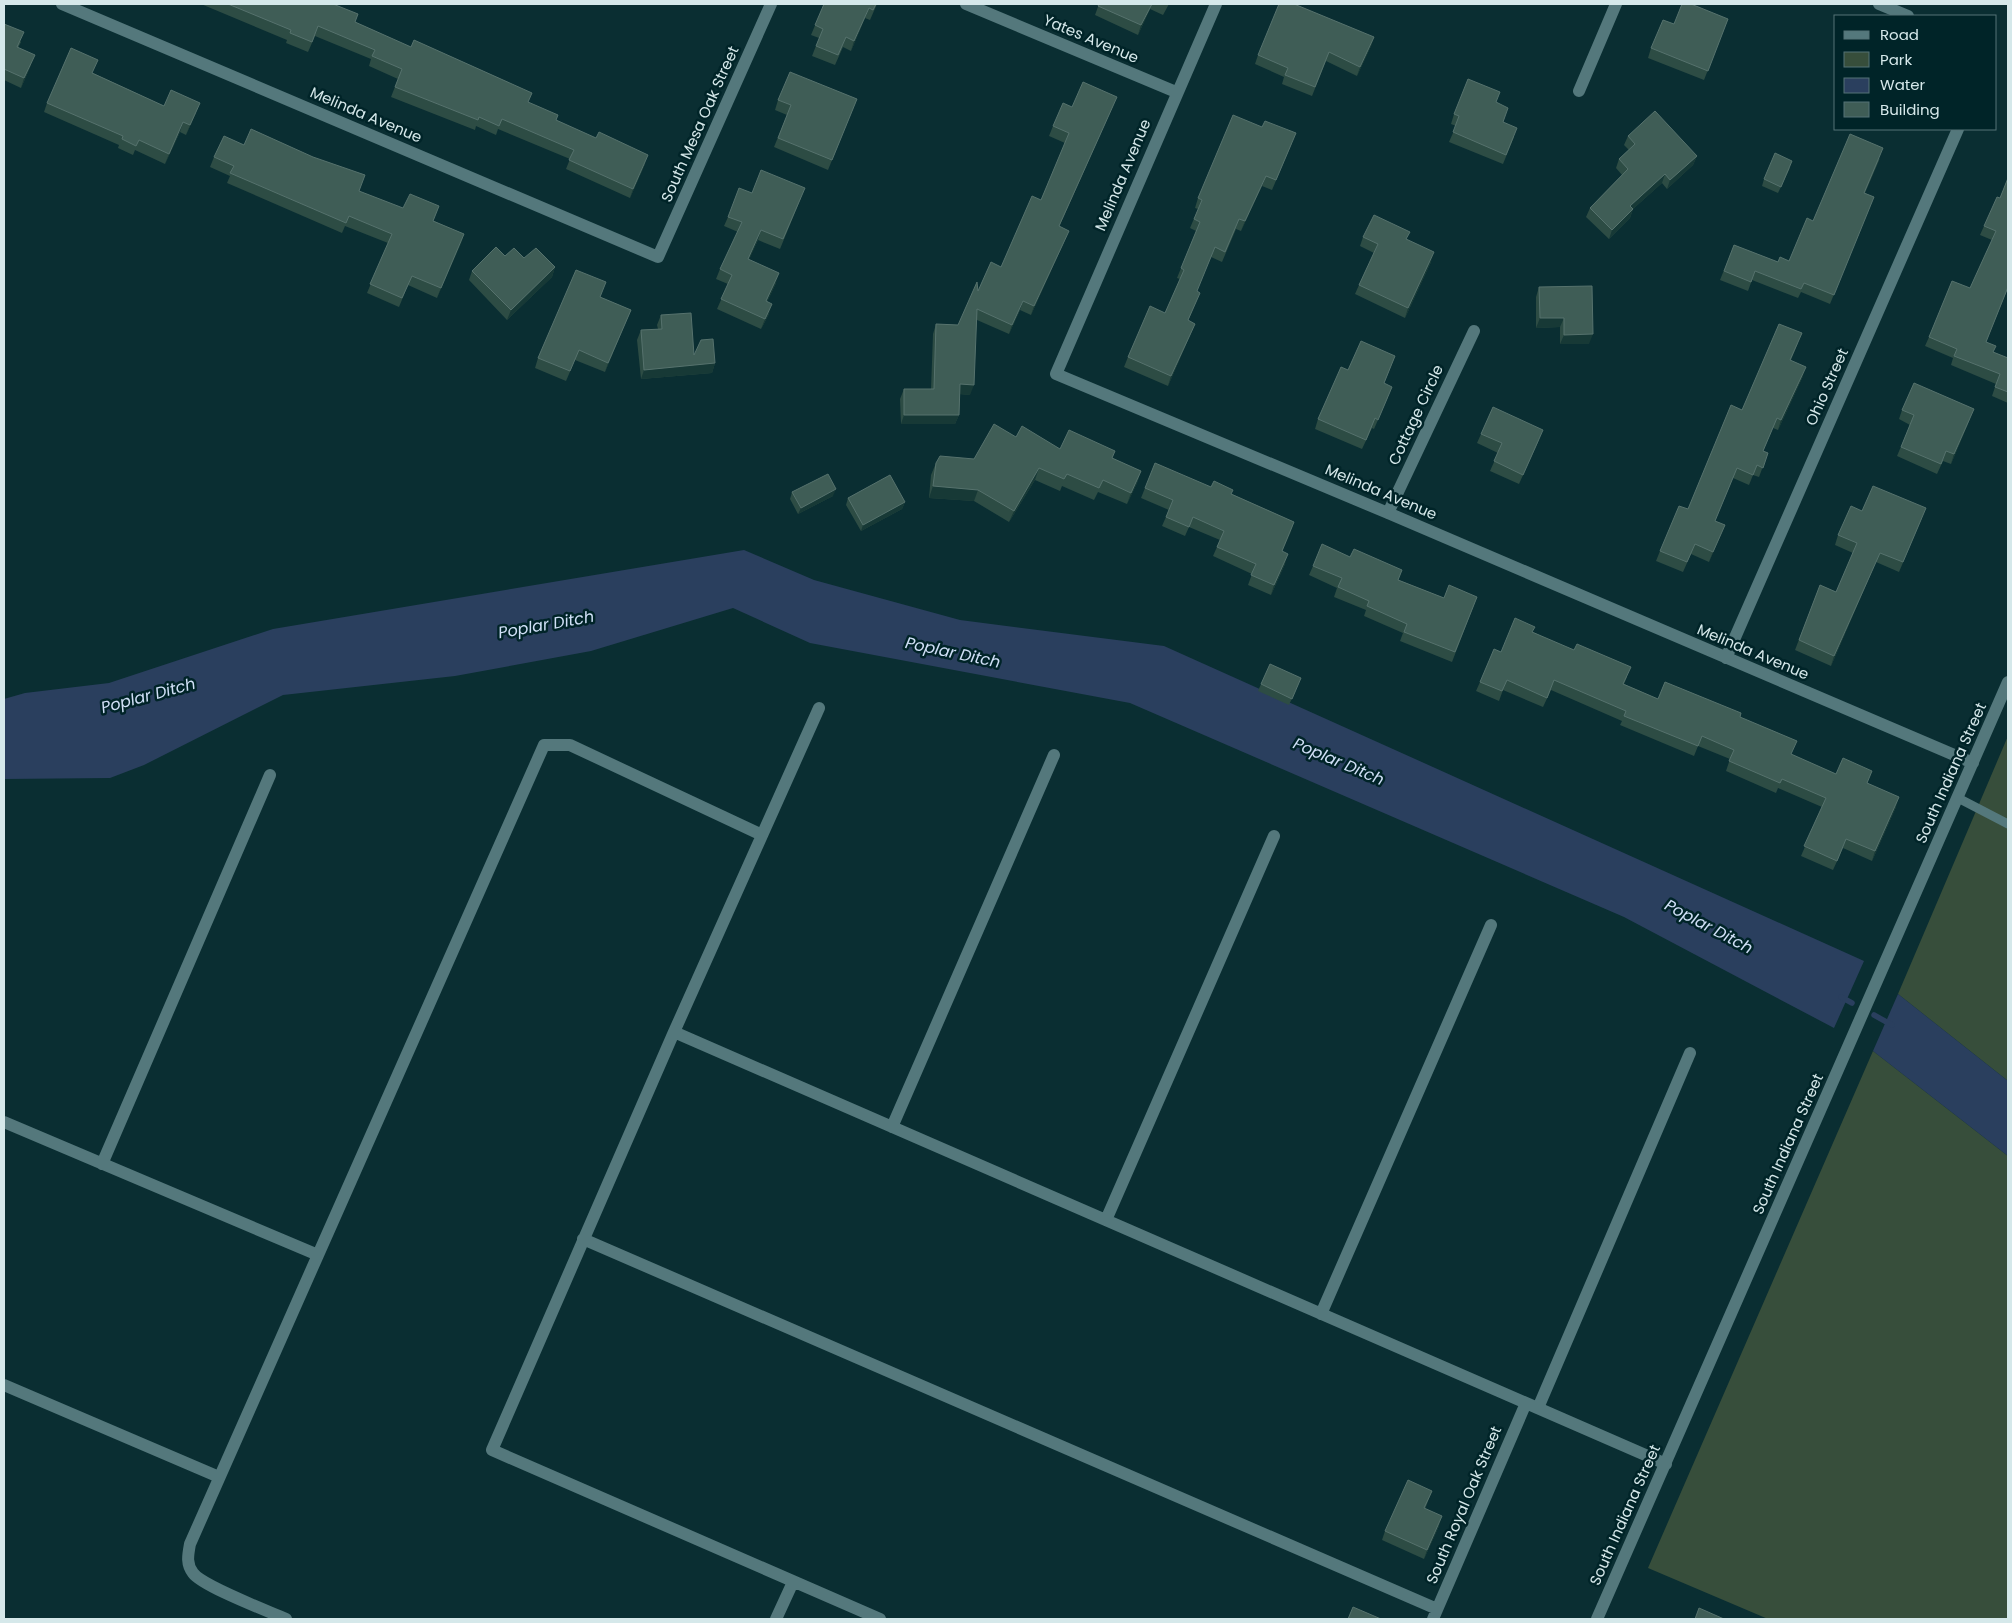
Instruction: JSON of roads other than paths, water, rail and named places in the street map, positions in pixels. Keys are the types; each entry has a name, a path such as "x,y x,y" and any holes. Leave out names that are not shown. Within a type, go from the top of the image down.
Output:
{"street":[{"name":"Melinda Avenue","path":"62,4 658,257"},
{"name":"South Mesa Oak Street","path":"658,257 772,4"},
{"name":"Yates Avenue","path":"966,4 1176,92"},
{"path":"1176,92 1216,4"},
{"path":"1579,91 1616,4"},
{"path":"1879,4 1906,15"},
{"name":"Melinda Avenue","path":"1176,92 1056,374 1388,513 1973,763"},
{"name":"Ohio Street","path":"1726,658 1958,130"},
{"name":"Cottage Circle","path":"1388,513 1474,331"},
{"name":"South Indiana Street","path":"1597,1619 2008,682"},
{"path":"819,708 674,1032 492,1450 880,1619"},
{"path":"286,1619 218,1589 193,1574 187,1560 190,1544 544,745 570,745 762,835"},
{"path":"892,1127 1054,755"},
{"path":"102,1164 270,775"},
{"path":"1106,1220 1274,836"},
{"path":"1321,1314 1492,925"},
{"path":"674,1032 1666,1464"},
{"name":"South Royal Oak Street","path":"1435,1614 1532,1405 1690,1053"},
{"path":"4,1122 318,1255"},
{"path":"583,1239 1435,1614"},
{"path":"4,1385 219,1477"},
{"path":"776,1619 792,1582"}],"lane":[{"path":"1958,798 2008,824"}],"water":[{"path":"744,550 814,580 960,620 1164,646 1864,961 1834,1028 1624,917 1130,703 810,643 733,608 591,651 455,676 283,695 144,765 110,778 4,779 4,699 25,693 109,683 273,629"},
{"path":"1898,994 2008,1081 2008,1156 1873,1051"}],"waterway":[{"name":"Poplar Ditch","path":"1841,997 1852,1003"},
{"name":"Poplar Ditch","path":"1874,1015 1892,1025"}]}
